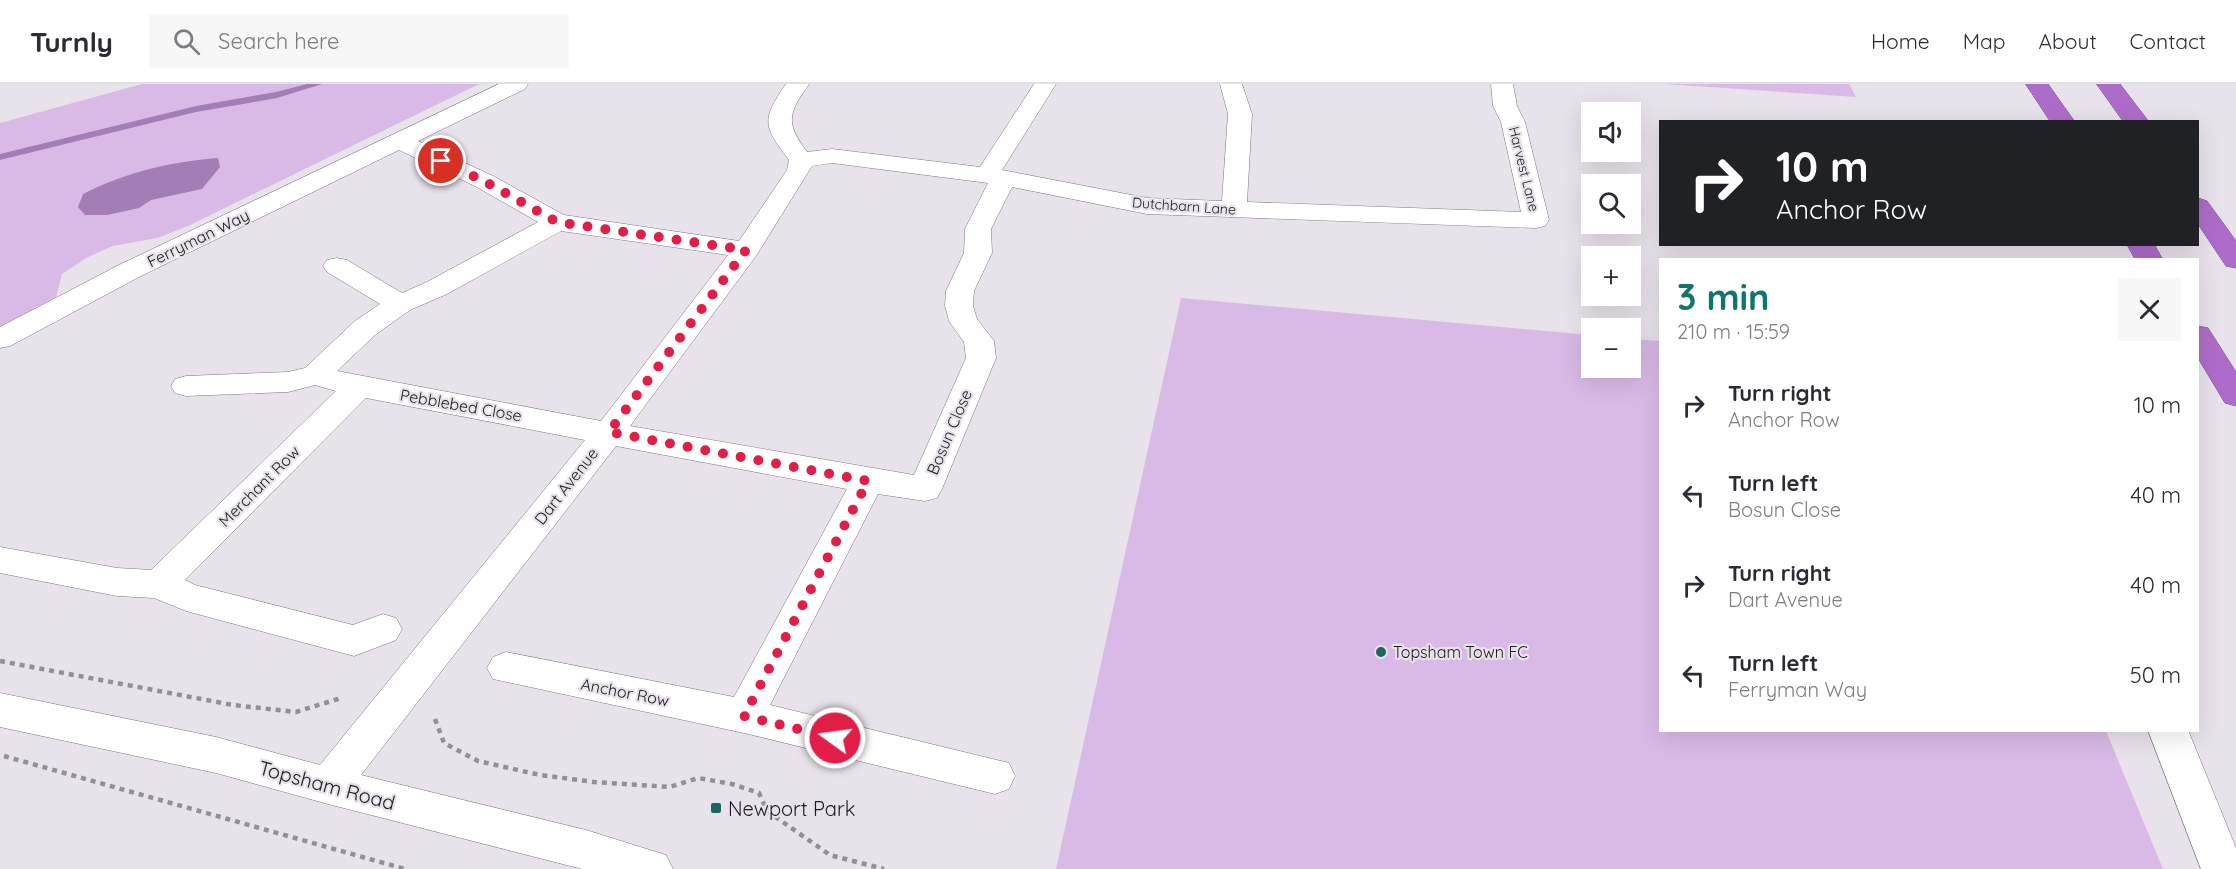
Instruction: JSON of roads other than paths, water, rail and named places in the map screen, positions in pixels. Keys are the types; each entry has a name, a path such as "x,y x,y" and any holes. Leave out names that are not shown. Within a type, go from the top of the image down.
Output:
{"highway":[{"path":"2037,84 2062,120"},
{"path":"2108,84 2135,120"},
{"path":"2199,207 2236,260"},
{"path":"2199,337 2236,396"}],"street":[{"name":"Ferryman Way","path":"0,339 120,267 398,141 517,84"},
{"path":"798,84 779,117 778,127 784,139 801,160"},
{"path":"995,177 1045,84"},
{"path":"1231,84 1240,114 1234,209"},
{"name":"Harvest Lane","path":"1502,84 1505,106 1513,122 1536,220"},
{"path":"398,141 484,181 557,222 746,250"},
{"name":"Dutchbarn Lane","path":"801,160 832,156 995,177 1147,206 1536,220"},
{"name":"Dart Avenue","path":"328,786 609,432 746,250 799,170 801,160"},
{"name":"Bosun Close","path":"609,432 868,481 925,489 981,358 979,341 963,321 959,306 960,291 978,253 978,229 995,177"},
{"name":"Pebblebed Close","path":"186,386 288,382 315,375 365,328 400,304 437,288 557,222"},
{"path":"337,266 400,304"},
{"name":"Pebblebed Close","path":"315,375 359,387 609,432"},
{"name":"Merchant Row","path":"159,584 359,387"},
{"path":"744,716 868,481"},
{"path":"0,560 117,582 159,584 186,597 354,641 383,629"},
{"name":"Anchor Row","path":"506,668 744,716 995,776"},
{"name":"Topsham Road","path":"0,710 216,755 651,869"},
{"path":"2169,732 2223,869"}],"waterway":[{"path":"0,157 196,109 277,95 317,84"}],"place":[{"name":"Topsham Town FC","path":"1381,652"},
{"name":"Newport Park","path":"716,808"}]}
